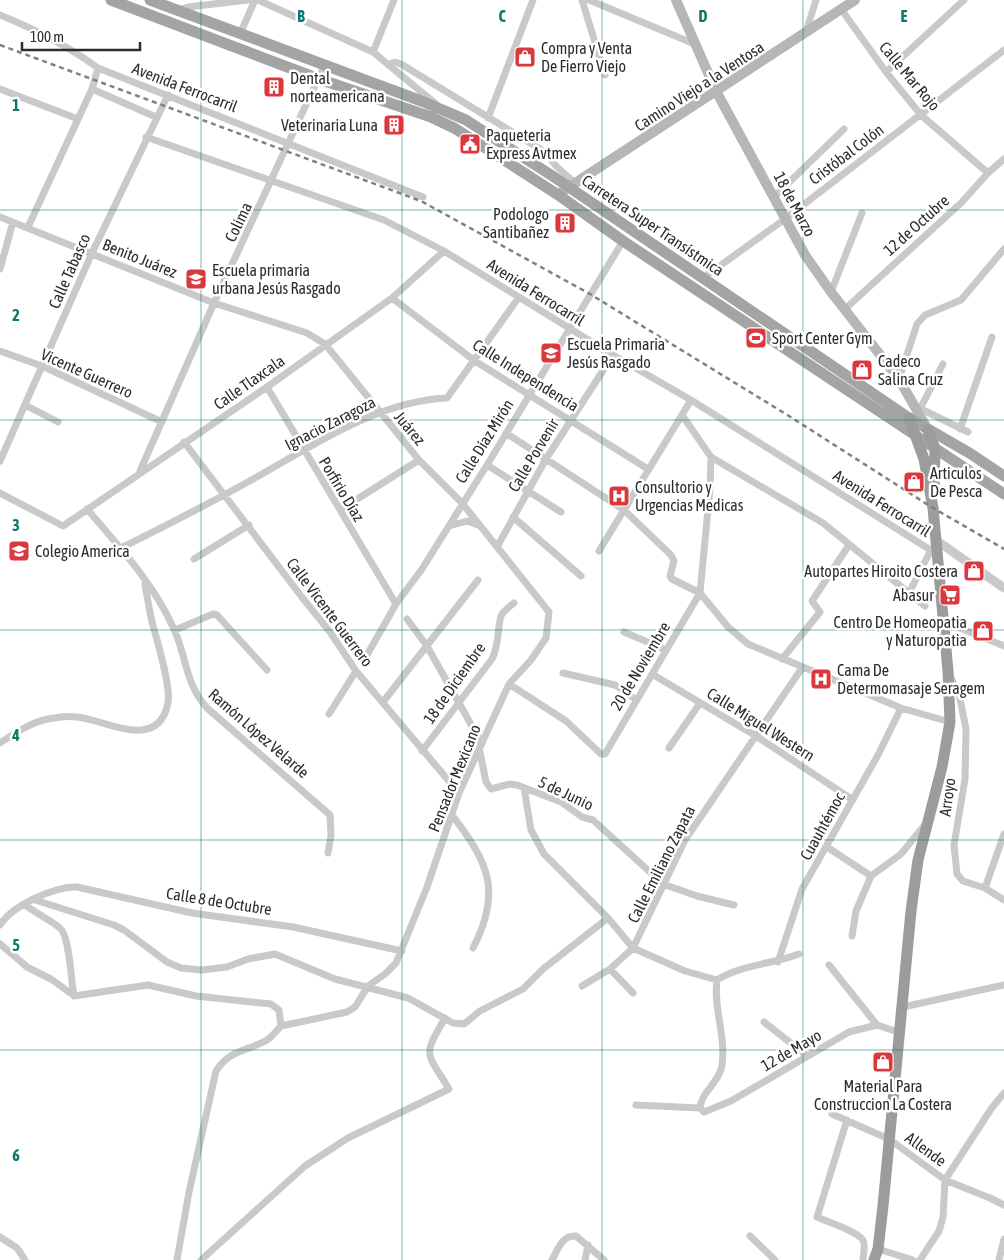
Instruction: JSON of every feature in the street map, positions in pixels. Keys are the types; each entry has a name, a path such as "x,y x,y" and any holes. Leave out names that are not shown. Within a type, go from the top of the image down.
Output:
{"highway":[{"path":"874,1260 878,1249 911,911 927,821 942,767 950,722 948,671 932,508 924,459 909,418"},
{"path":"928,430 935,449 936,472 932,508"}],"main road":[{"name":"Carretera Super Transístmica","path":"111,0 319,79 431,117 456,129 558,194 623,240 1004,476"},
{"name":"Carretera Super Transístmica","path":"150,0 442,109 466,120 572,185 703,278 732,306 935,449 1004,494"},
{"name":"18 de Marzo","path":"676,0 698,45 716,91 811,265 898,379 918,408 928,430"},
{"name":"Camino Viejo a la Ventosa","path":"558,194 855,0"},
{"path":"909,418 918,408"}],"street":[{"path":"177,11 188,6 248,0"},
{"path":"240,34 256,0 373,52 390,64 442,109"},
{"path":"373,52 394,0"},
{"path":"488,118 533,0"},
{"path":"582,0 605,75"},
{"path":"589,0 698,45"},
{"path":"805,34 816,0"},
{"path":"886,72 964,0"},
{"name":"Calle Mar Rojo","path":"841,9 886,72 921,115 988,173"},
{"name":"Avenida Ferrocarril","path":"0,15 27,26 80,55 98,68 423,197"},
{"name":"Cristóbal Colón","path":"703,278 785,219 1004,50"},
{"path":"390,64 395,62 401,64 545,152 572,185"},
{"name":"Colima","path":"140,472 214,303 273,181 324,66"},
{"path":"28,227 92,90 98,68"},
{"path":"0,90 78,119"},
{"path":"92,90 156,117"},
{"name":"Calle Tabasco","path":"0,461 92,254 146,137 168,95"},
{"path":"774,197 844,129"},
{"name":"Avenida Ferrocarril","path":"146,137 384,220 444,251 613,355 691,400 935,548"},
{"name":"12 de Octubre","path":"845,308 961,203 988,173 1004,159"},
{"path":"831,292 862,213"},
{"name":"Benito Juárez","path":"0,217 214,303 307,333 325,344"},
{"path":"0,269 13,222"},
{"name":"Calle Díaz Mirón","path":"367,655 396,604 422,568 487,465 623,240"},
{"path":"898,379 917,324 925,315 961,300 1004,250"},
{"name":"Calle Tlaxcala","path":"0,493 63,526 267,387 392,298 444,251"},
{"name":"Ignacio Zaragoza","path":"121,548 225,495 378,411 424,399 447,398 475,361 519,296"},
{"name":"Calle Independencia","path":"392,298 475,361 571,419 648,469"},
{"path":"960,429 992,337"},
{"name":"Juárez","path":"325,344 419,460 462,503 549,612"},
{"name":"Vicente Guerrero","path":"0,350 42,366 162,422"},
{"name":"Calle Porvenir","path":"497,546 527,490 613,355"},
{"path":"943,364 918,408 968,432"},
{"name":"Porfirio Díaz","path":"267,387 396,604"},
{"path":"599,551 691,400"},
{"path":"25,405 58,422"},
{"path":"682,415 711,457 823,523 925,606"},
{"path":"506,434 624,510 671,555 674,561 670,576 672,580 700,593 728,627 748,644 902,708 950,722"},
{"name":"Calle Vicente Guerrero","path":"184,442 330,632 356,671 459,793"},
{"name":"20 de Noviembre","path":"510,684 566,722 601,754 605,754 700,593 710,488 711,457"},
{"path":"340,510 419,460"},
{"path":"487,465 561,512"},
{"name":"Ramón López Velarde","path":"87,509 121,548 145,581 175,630 188,679 196,695 207,708 330,815 331,835 328,853"},
{"path":"513,517 581,576"},
{"path":"449,526 467,521 478,525"},
{"path":"194,558 249,525"},
{"path":"782,659 820,612 812,601 849,545"},
{"path":"909,593 935,548 1004,588"},
{"path":"383,702 478,580"},
{"name":"Ramón López Velarde","path":"0,744 25,727 52,718 78,717 112,728 146,730 159,722 168,703 162,657 151,619 145,581"},
{"name":"18 de Diciembre","path":"422,751 492,659 497,650 499,620 502,613 514,603"},
{"name":"Pensador Mexicano","path":"368,986 385,974 396,962 402,950 427,887 459,793 510,684 531,660 546,638 549,612"},
{"path":"175,630 213,614 217,615 267,670"},
{"path":"407,619 427,646 481,748"},
{"path":"943,620 1004,646"},
{"path":"624,632 666,650"},
{"name":"Calle Emiliano Zapata","path":"582,986 610,969 633,948 663,884 700,815 802,668"},
{"path":"330,714 356,671"},
{"name":"Arroyo","path":"948,671 959,694 966,729 965,779 954,846 957,874 963,881 985,888 1004,900"},
{"path":"563,672 614,685 636,699"},
{"name":"Calle Miguel Western","path":"652,674 756,736 853,800"},
{"path":"669,748 700,703"},
{"name":"Cuauhtémoc","path":"778,962 802,889 853,800 902,708"},
{"name":"5 de Junio","path":"481,748 487,786 491,788 510,784 561,802 582,817 593,820 663,884 697,896 734,905"},
{"path":"524,788 531,830 544,854 608,918 633,948 685,971 717,980 738,970 778,962 799,954"},
{"path":"452,815 470,839 483,864 489,892 485,924 472,948"},
{"path":"852,936 856,911 871,876 908,848 927,821"},
{"path":"985,888 1004,834"},
{"path":"827,847 871,876"},
{"name":"Calle 8 de Octubre","path":"0,925 10,913 24,904 59,889 77,887 192,913 293,926 402,950"},
{"path":"35,900 114,925 124,930 155,955 181,968 202,970 227,967 248,959 275,954 335,979 368,986 408,998 453,1023 464,1024 480,1012 510,996 608,918"},
{"path":"24,904 61,929 66,938 74,996"},
{"path":"0,944 27,967 59,984 74,996 148,985 196,996 271,1004 279,1010 281,1026"},
{"path":"829,965 877,1024 900,1033"},
{"path":"610,969 633,993"},
{"path":"636,1105 700,1108 700,1102 716,1082 722,1067 724,1038 716,989 717,980"},
{"path":"903,1007 1004,985"},
{"path":"178,1260 188,1192 216,1071 223,1060 236,1052 268,1040 281,1026 347,1012 355,1007 368,986"},
{"path":"201,1260 304,1166 348,1138 449,1089 429,1056 428,1048 445,1018"},
{"path":"764,1022 806,1055"},
{"name":"12 de Mayo","path":"700,1108 704,1112 731,1102 806,1055 849,1032 877,1024"},
{"path":"920,1260 939,1231 943,1217 945,1180 991,1109 1004,1093"},
{"name":"Allende","path":"832,1114 889,1139 945,1180 1004,1205"},
{"path":"847,1120 817,1217 852,1232 862,1240 864,1246 863,1260"},
{"path":"552,1260 564,1239 571,1236 576,1236 604,1260"},
{"path":"750,1236 775,1260"},
{"path":"0,1237 17,1248 25,1260"},
{"path":"999,1260 1004,1239"},
{"path":"584,1260 588,1246"},
{"path":"878,1249 913,1260"}],"railway":[{"path":"0,45 421,201 590,294 789,416 933,508 1004,549"}],"place":[{"name":"Compra y Venta De Fierro Viejo","path":"525,57"},
{"name":"Dental norteamericana","path":"274,87"},
{"name":"Veterinaria Luna","path":"394,125"},
{"name":"Paqueteria Express Avtmex","path":"470,144"},
{"name":"Podologo Santibañez","path":"565,223"},
{"name":"Escuela primaria urbana Jesús Rasgado","path":"196,279"},
{"name":"Sport Center Gym","path":"756,338"},
{"name":"Escuela Primaria Jesús Rasgado","path":"551,353"},
{"name":"Cadeco Salina Cruz","path":"862,370"},
{"name":"Articulos De Pesca","path":"914,482"},
{"name":"Consultorio y Urgencias Medicas","path":"619,496"},
{"name":"Colegio America","path":"19,551"},
{"name":"Autopartes Hiroito Costera","path":"974,571"},
{"name":"Abasur","path":"950,595"},
{"name":"Centro De Homeopatia y Naturopatia","path":"983,631"},
{"name":"Cama De Determomasaje Seragem","path":"821,679"},
{"name":"Material Para Construccion La Costera","path":"883,1062"}]}
